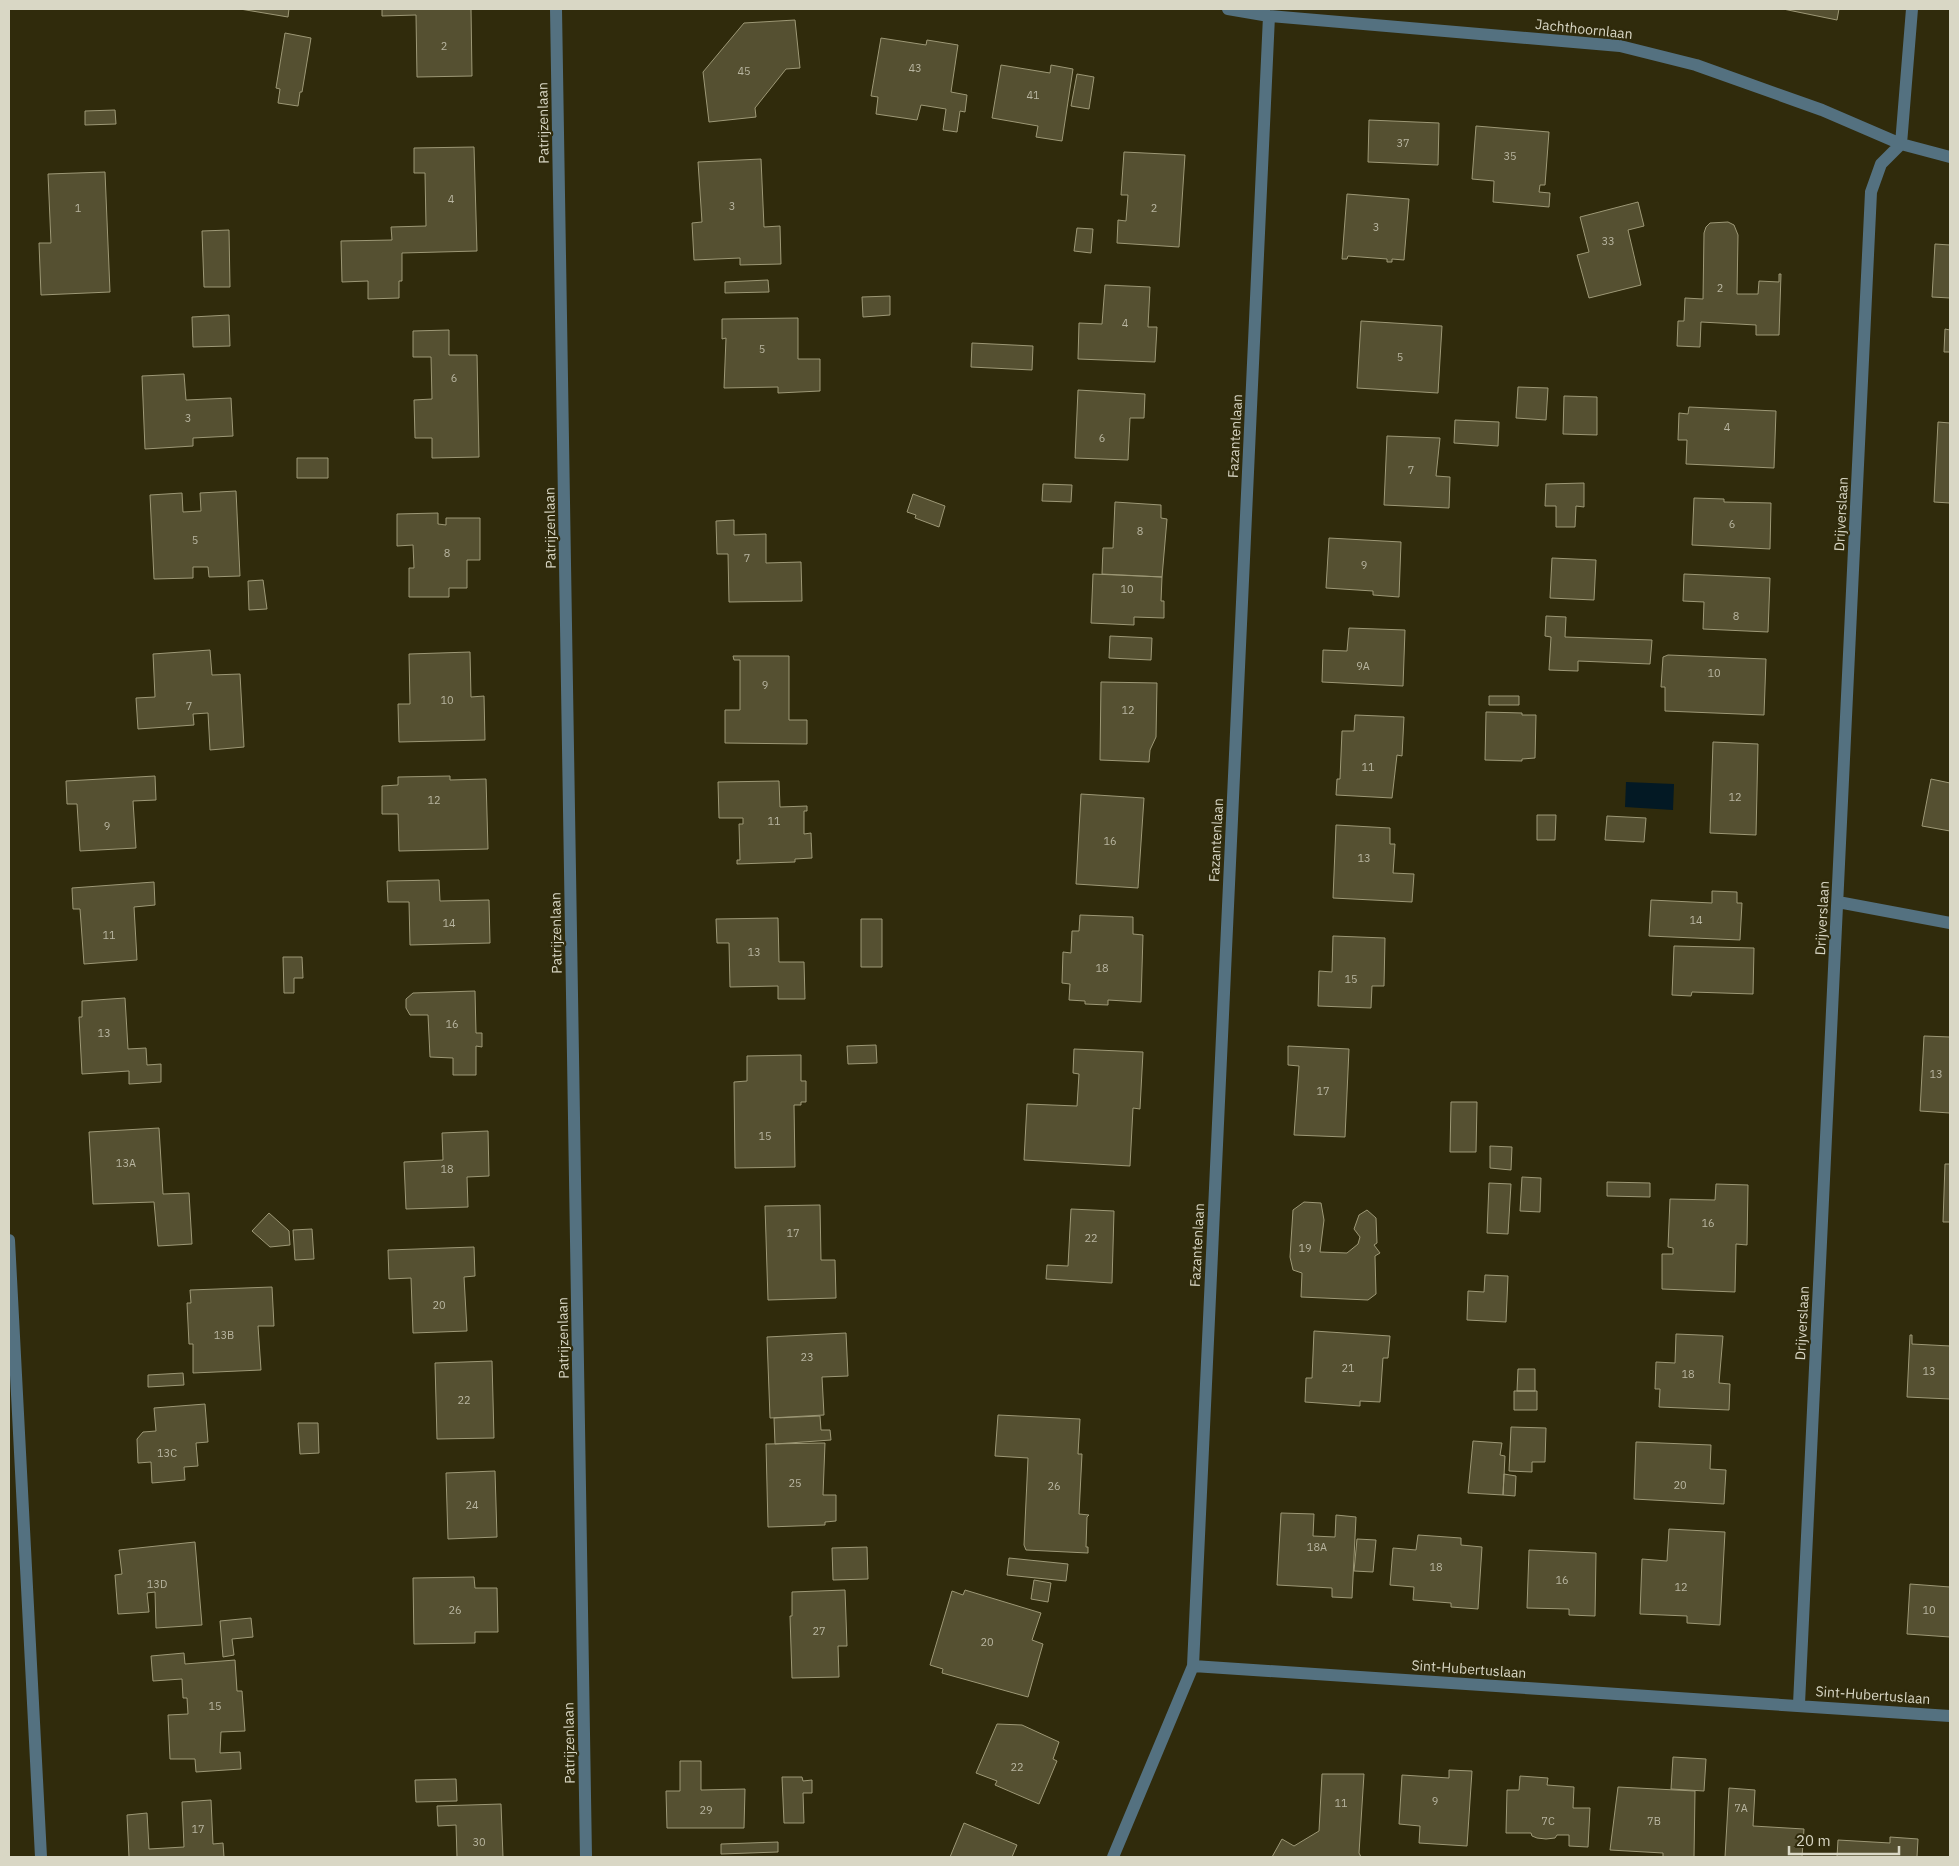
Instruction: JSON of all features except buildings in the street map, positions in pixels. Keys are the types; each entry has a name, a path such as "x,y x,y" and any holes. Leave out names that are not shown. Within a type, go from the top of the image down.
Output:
{"street":[{"name":"Patrijzenlaan","path":"556,9 586,1857"},
{"name":"Jachthoornlaan","path":"1228,9 1269,16 1620,46 1696,65 1822,110 1901,144 1950,157"},
{"path":"1901,144 1912,9"},
{"name":"Fazantenlaan","path":"1193,1666 1269,16"},
{"name":"Drijverslaan","path":"1799,1704 1871,192 1881,164 1901,144"},
{"path":"1838,902 1950,923"},
{"path":"9,1240 41,1857"},
{"path":"1112,1857 1193,1666"},
{"name":"Sint-Hubertuslaan","path":"1193,1666 1799,1704 1950,1716"}],"water":[{"path":"1626,782 1674,784 1673,810 1625,807"}]}
